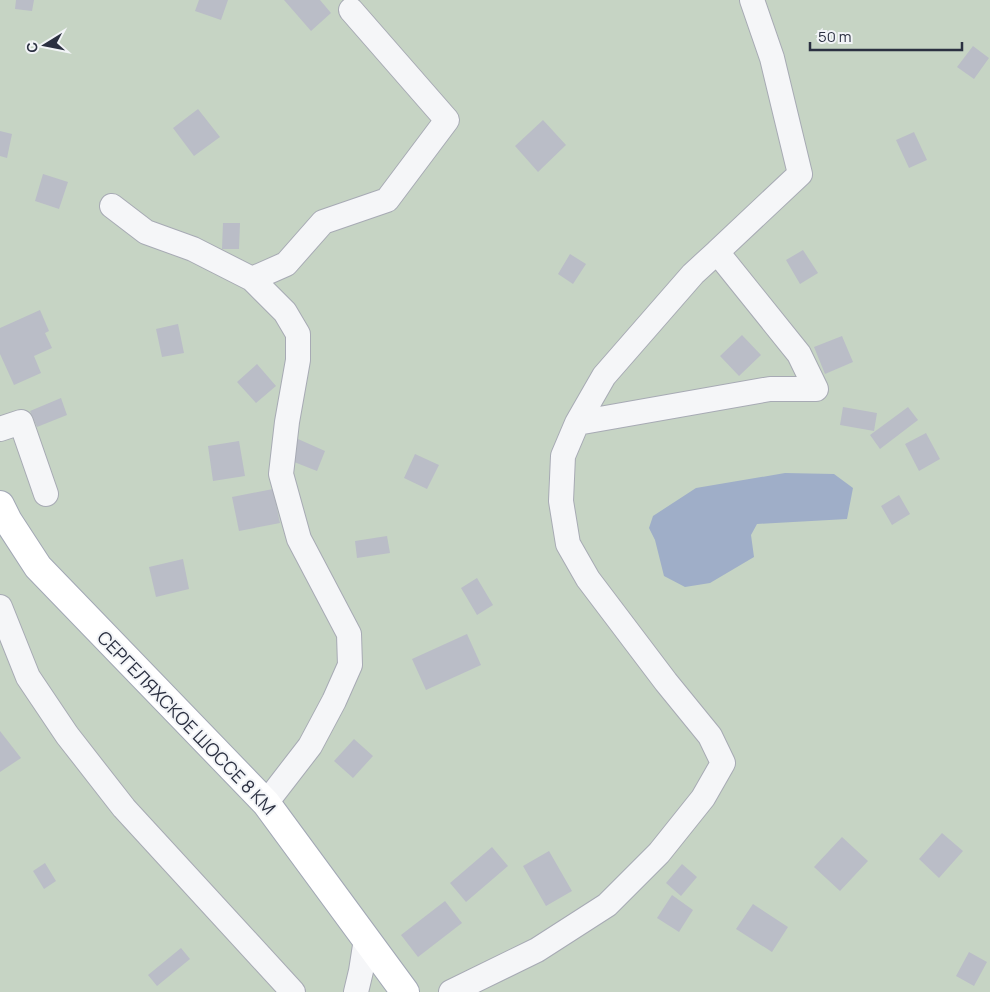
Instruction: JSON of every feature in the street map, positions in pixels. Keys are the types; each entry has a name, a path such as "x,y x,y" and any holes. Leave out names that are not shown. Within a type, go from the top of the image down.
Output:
{"main road":[{"name":"СЕРГЕЛЯХСКОЕ ШОССЕ 8 КМ","path":"0,505 8,521 38,567 266,803 405,992"}],"street":[{"path":"451,992 537,950 607,905 670,839 703,798 723,763 710,736 666,682 588,579 568,544 561,501 563,456 577,423 604,376 693,274 800,174 772,58 752,0"},
{"path":"252,279 286,264 322,222 387,200 447,120 351,10"},
{"path":"112,206 146,232 193,250 252,279 285,312 298,334 298,360 287,422 281,474 299,539 349,634 350,665 334,701 310,746 266,803"},
{"path":"577,423 770,389 816,390 799,354 716,252"},
{"path":"0,429 21,422 46,494"},
{"path":"0,607 28,677 67,735 124,808 293,992"},
{"path":"356,992 366,939"}],"green space":[{"path":"0,0 990,0 990,992 0,992"}],"water":[{"path":"785,473 834,474 853,488 847,519 757,524 751,535 754,557 710,583 685,587 664,576 655,540 649,528 653,516 696,488"}],"building":[{"path":"16,0 34,0 32,11 15,9"},
{"path":"199,0 228,0 221,20 195,11"},
{"path":"284,0 320,0 331,13 311,31"},
{"path":"973,46 989,58 974,79 957,67"},
{"path":"198,109 220,137 194,156 173,128"},
{"path":"543,120 566,145 538,172 515,146"},
{"path":"0,131 12,134 7,158 0,156"},
{"path":"914,132 927,160 909,168 896,140"},
{"path":"43,174 68,182 59,209 35,201"},
{"path":"223,223 240,223 239,249 222,249"},
{"path":"803,250 818,273 800,284 786,260"},
{"path":"570,254 586,264 573,284 558,274"},
{"path":"40,310 49,331 45,333 52,348 34,356 41,373 14,385 0,354 0,328"},
{"path":"178,324 184,353 162,357 156,329"},
{"path":"742,335 761,355 739,376 720,356"},
{"path":"842,336 853,362 825,374 814,347"},
{"path":"257,364 276,386 256,403 237,382"},
{"path":"61,398 67,415 37,427 30,411"},
{"path":"843,407 877,413 874,431 840,425"},
{"path":"908,407 918,420 880,449 870,435"},
{"path":"926,433 940,459 919,471 905,444"},
{"path":"298,439 325,451 317,471 289,460"},
{"path":"239,441 245,476 213,481 208,446"},
{"path":"415,454 439,465 427,489 404,478"},
{"path":"273,489 280,523 239,531 232,497"},
{"path":"899,495 910,514 892,525 881,506"},
{"path":"387,536 390,553 357,558 355,541"},
{"path":"183,559 189,589 156,597 149,567"},
{"path":"477,578 493,605 477,615 461,588"},
{"path":"467,634 481,665 426,690 412,659"},
{"path":"0,731 21,758 0,772"},
{"path":"354,739 373,756 353,778 334,761"},
{"path":"942,833 963,851 939,878 919,859"},
{"path":"842,837 868,861 840,891 814,867"},
{"path":"492,847 508,866 466,902 450,883"},
{"path":"549,851 572,891 546,906 523,866"},
{"path":"45,863 56,881 44,889 33,871"},
{"path":"682,864 697,877 681,896 666,883"},
{"path":"672,895 693,910 679,932 657,918"},
{"path":"445,901 462,923 418,957 401,935"},
{"path":"753,904 788,927 772,952 736,929"},
{"path":"181,948 190,959 157,986 148,975"},
{"path":"969,952 987,962 974,986 956,976"}]}
